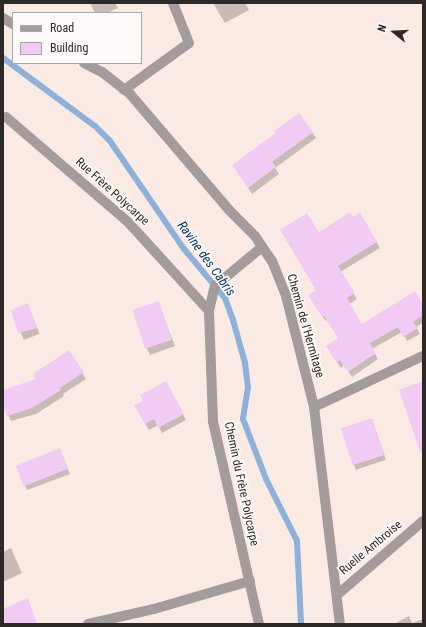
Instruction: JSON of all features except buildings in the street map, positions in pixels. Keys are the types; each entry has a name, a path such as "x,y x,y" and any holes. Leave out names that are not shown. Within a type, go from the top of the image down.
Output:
{"street":[{"path":"124,90 189,43 173,3"},
{"path":"3,18 12,23"},
{"name":"Chemin de l'Hermitage","path":"86,64 102,72 124,90 229,210 255,236 272,262 286,296 314,407 340,624"},
{"name":"Rue Frère Polycarpe","path":"6,117 128,222 209,311"},
{"name":"Chemin du Frère Polycarpe","path":"259,624 218,449 214,421 209,311 214,286 262,247"},
{"path":"314,407 423,356"},
{"name":"Ruelle Ambroise","path":"337,595 423,521"},
{"path":"88,624 154,608 250,581"}],"waterway":[{"name":"Ravine des Cabris","path":"3,58 95,126 110,141 184,249 225,298 245,363 248,387 243,419 266,479 297,541 301,624"}]}
